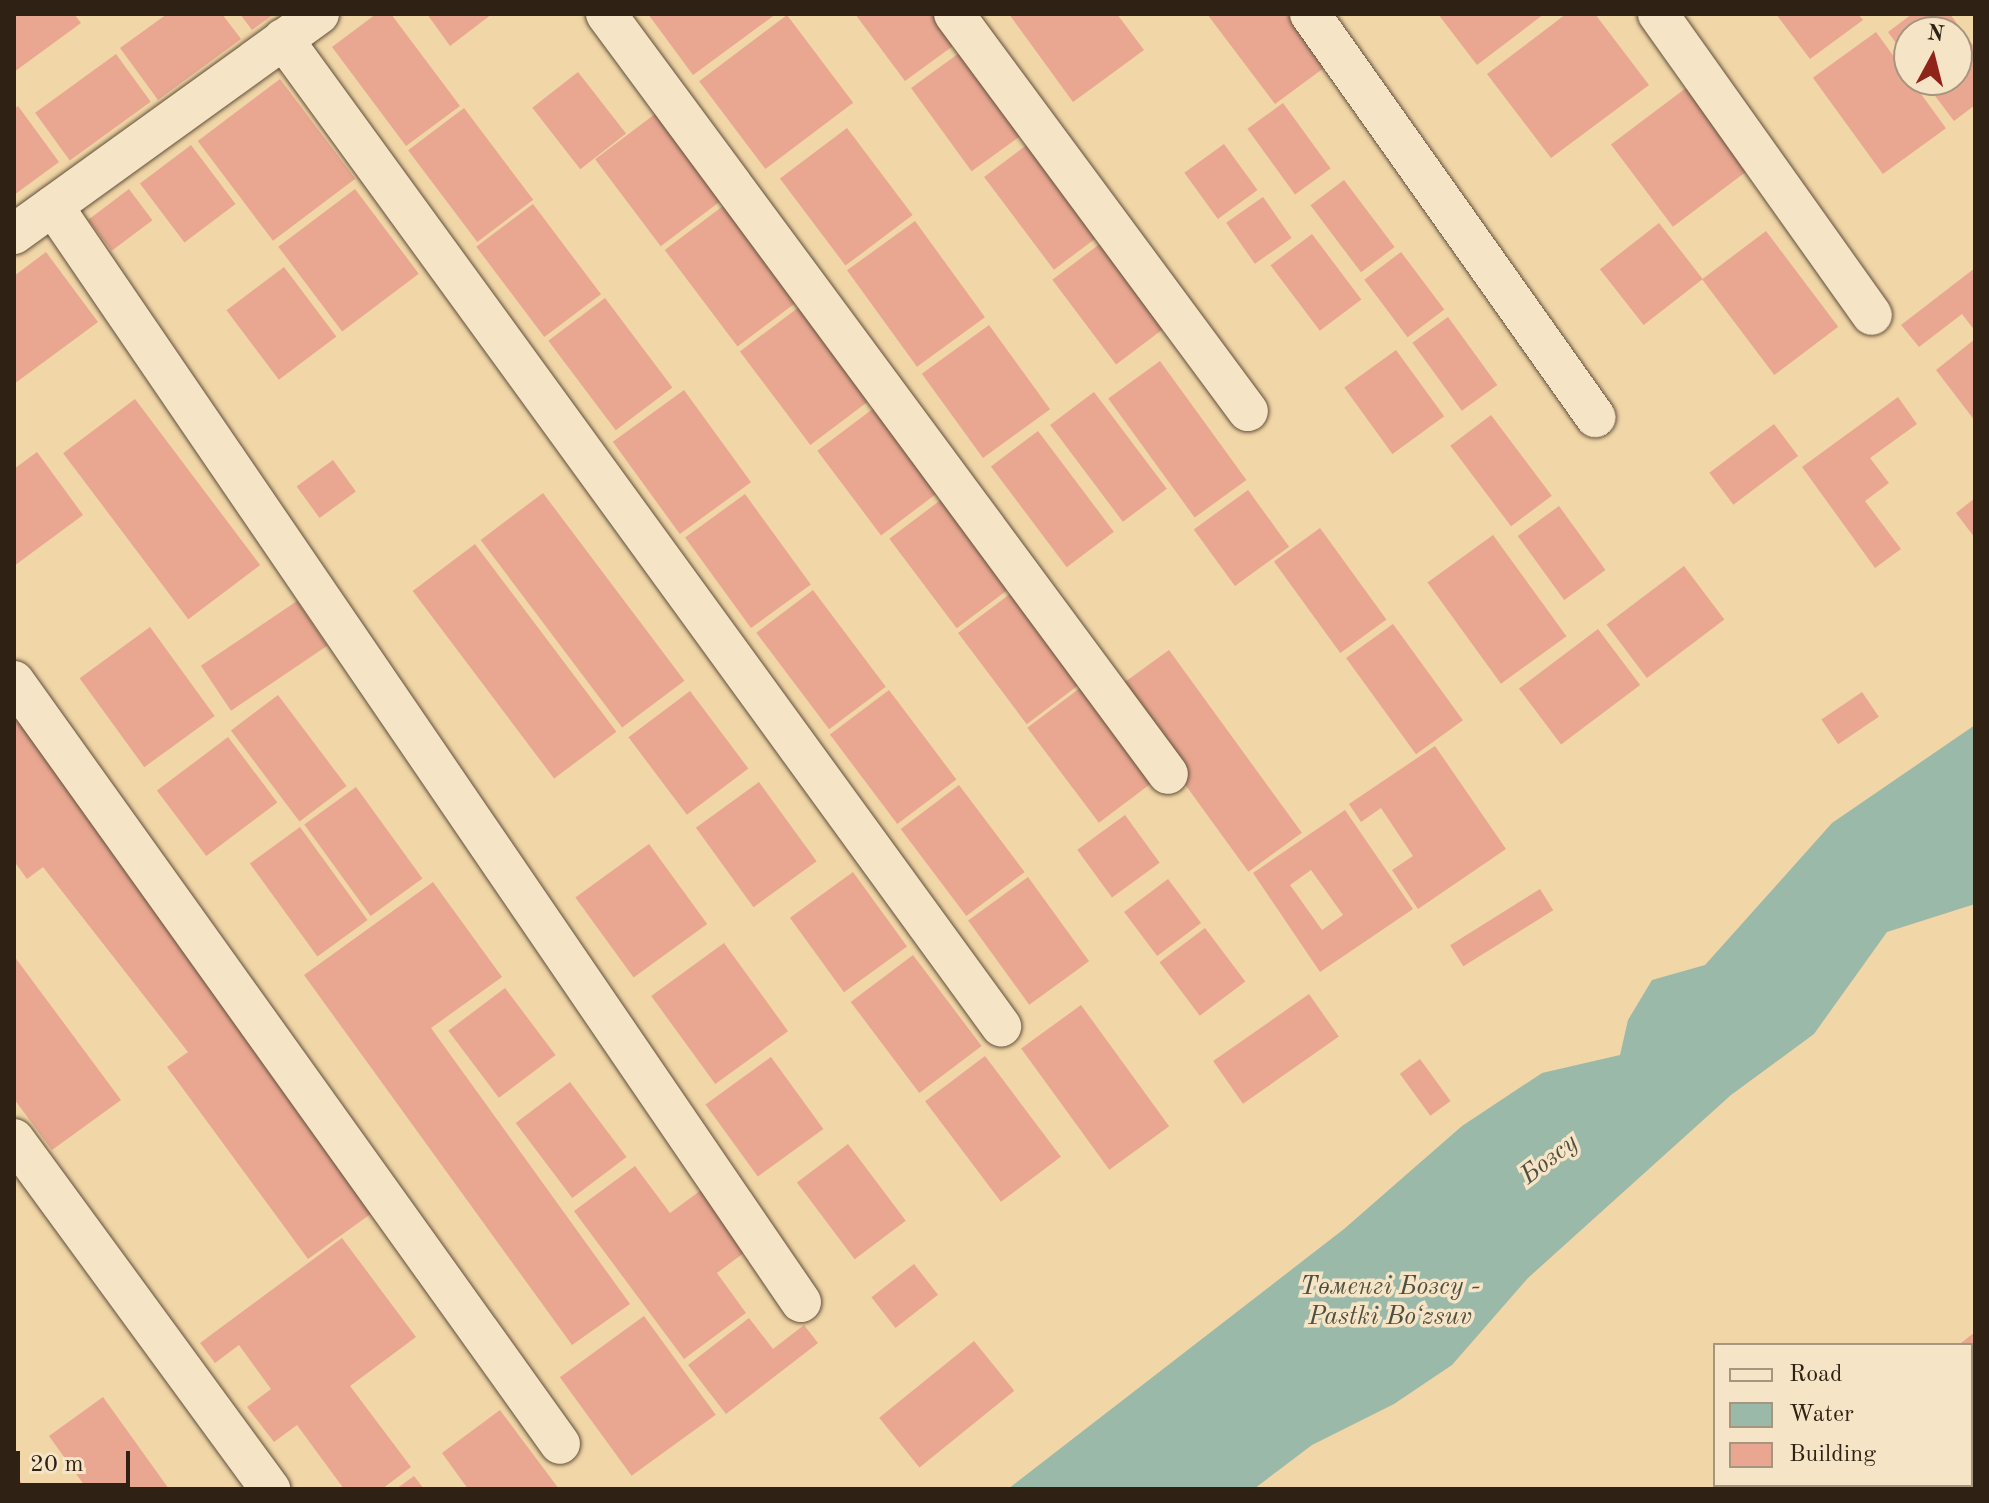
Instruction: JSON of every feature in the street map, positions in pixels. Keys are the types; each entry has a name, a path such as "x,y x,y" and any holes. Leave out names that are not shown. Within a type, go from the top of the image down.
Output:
{"street":[{"path":"14,234 319,14"},
{"path":"606,14 1168,774"},
{"path":"954,14 1248,411"},
{"path":"1310,14 1595,417"},
{"path":"1658,14 1872,315"},
{"path":"283,39 1001,1026"},
{"path":"53,206 801,1302"},
{"path":"14,681 560,1444"},
{"path":"14,1139 270,1489"}],"water":[{"name":"Төменгі Бозсу - Pastki Boʻzsuv","path":"1975,725 1975,904 1887,932 1814,1034 1731,1095 1528,1278 1452,1365 1394,1404 1312,1445 1254,1489 1008,1489 1344,1229 1462,1126 1542,1073 1620,1055 1628,1020 1652,980 1705,965 1832,823"}],"building":[{"path":"14,14 74,14 81,23 14,72"},
{"path":"167,14 222,14 241,39 158,100 120,48"},
{"path":"240,14 274,14 252,30"},
{"path":"376,14 391,14 460,106 406,146 332,47"},
{"path":"427,14 492,14 450,46"},
{"path":"648,14 776,14 693,75"},
{"path":"855,14 935,14 957,43 905,81"},
{"path":"1009,14 1117,14 1144,50 1073,102"},
{"path":"1207,14 1297,14 1332,62 1275,104"},
{"path":"1438,14 1544,14 1477,65"},
{"path":"1566,14 1595,14 1649,85 1551,158 1487,74"},
{"path":"1776,14 1858,14 1863,20 1810,59"},
{"path":"1950,14 1951,16 1909,16"},
{"path":"787,15 853,103 765,169 699,81"},
{"path":"1876,32 1893,55 1893,96 1922,96 1946,128 1883,174 1813,78"},
{"path":"1973,45 1975,105 1954,121 1935,96 1973,96"},
{"path":"962,51 1023,134 972,171 911,88"},
{"path":"116,54 151,102 70,161 35,113"},
{"path":"578,72 626,133 580,169 532,108"},
{"path":"280,79 355,179 273,241 198,141"},
{"path":"1690,85 1752,167 1673,227 1611,145"},
{"path":"1283,103 1331,169 1295,194 1247,129"},
{"path":"18,106 59,162 14,195 14,109"},
{"path":"464,108 533,200 477,242 408,150"},
{"path":"655,114 721,201 661,246 595,159"},
{"path":"847,128 913,215 846,266 780,179"},
{"path":"1032,141 1102,234 1054,270 984,177"},
{"path":"1224,144 1258,190 1218,219 1184,173"},
{"path":"191,145 236,204 184,243 140,184"},
{"path":"1344,180 1395,247 1361,272 1310,205"},
{"path":"129,189 152,220 112,251 88,220"},
{"path":"355,189 419,274 342,331 278,247"},
{"path":"1263,197 1292,238 1255,264 1226,223"},
{"path":"533,204 601,294 544,337 476,247"},
{"path":"723,206 796,303 738,347 665,250"},
{"path":"915,221 985,317 917,367 847,270"},
{"path":"1659,223 1703,279 1644,325 1600,269"},
{"path":"1766,231 1838,327 1774,375 1702,279"},
{"path":"1312,234 1361,299 1320,331 1270,265"},
{"path":"1105,240 1169,325 1116,364 1052,280"},
{"path":"46,252 98,322 14,384 14,276"},
{"path":"1401,252 1444,310 1408,337 1364,280"},
{"path":"284,267 336,336 279,380 226,310"},
{"path":"1975,268 1975,331 1962,314 1919,347 1901,325"},
{"path":"605,298 672,387 616,430 548,341"},
{"path":"799,307 869,400 810,445 740,352"},
{"path":"1448,317 1497,385 1462,411 1412,343"},
{"path":"989,325 1050,409 983,458 922,374"},
{"path":"1975,339 1975,421 1936,370"},
{"path":"1396,350 1444,416 1392,454 1344,388"},
{"path":"1160,361 1246,480 1195,518 1108,399"},
{"path":"684,390 751,482 680,534 613,442"},
{"path":"1094,392 1167,489 1123,522 1050,425"},
{"path":"1898,397 1917,424 1870,458 1889,483 1865,501 1901,549 1875,568 1802,467"},
{"path":"135,399 260,565 188,619 63,453"},
{"path":"874,408 938,493 881,535 817,451"},
{"path":"1491,415 1552,496 1511,526 1450,446"},
{"path":"1774,424 1798,456 1733,505 1709,473"},
{"path":"1038,431 1114,532 1067,567 991,467"},
{"path":"37,452 83,515 14,566 14,469"},
{"path":"333,460 356,492 320,518 297,486"},
{"path":"1248,490 1289,547 1235,586 1194,529"},
{"path":"543,493 684,681 622,728 481,540"},
{"path":"745,494 811,585 751,628 685,537"},
{"path":"1975,498 1975,538 1956,513"},
{"path":"942,499 1009,588 957,628 889,539"},
{"path":"1559,506 1605,570 1564,600 1518,536"},
{"path":"1320,528 1386,619 1340,653 1274,562"},
{"path":"1493,535 1566,636 1501,684 1427,583"},
{"path":"475,544 616,732 554,779 413,591"},
{"path":"1684,566 1724,620 1647,678 1607,624"},
{"path":"813,590 886,687 829,729 756,633"},
{"path":"1010,594 1079,685 1027,724 958,633"},
{"path":"297,601 327,646 231,711 201,666"},
{"path":"1393,624 1463,720 1416,754 1346,658"},
{"path":"150,627 215,716 144,767 80,678"},
{"path":"1598,629 1640,685 1561,744 1519,689"},
{"path":"1169,650 1302,833 1248,872 1116,689"},
{"path":"1080,688 1152,783 1099,823 1027,728"},
{"path":"889,690 956,779 897,824 830,735"},
{"path":"690,691 748,768 687,815 629,737"},
{"path":"1862,692 1879,717 1838,744 1821,719"},
{"path":"278,695 347,786 299,822 231,731"},
{"path":"14,711 379,1208 308,1259 167,1067 188,1052 43,867 27,879 14,861"},
{"path":"228,737 277,802 206,856 157,791"},
{"path":"1435,746 1506,849 1418,909 1392,870 1413,856 1381,808 1361,822 1349,804"},
{"path":"759,782 817,861 753,907 696,828"},
{"path":"959,785 1025,872 966,916 901,829"},
{"path":"356,787 422,878 371,916 304,825"},
{"path":"1345,810 1413,909 1320,972 1253,873","holes":["1311,870 1343,915 1322,930 1290,885"]},
{"path":"1125,815 1160,863 1112,897 1077,850"},
{"path":"300,827 368,920 317,956 250,863"},
{"path":"649,844 707,924 634,978 575,897"},
{"path":"853,872 907,946 844,992 790,918"},
{"path":"1028,877 1089,961 1029,1005 968,920"},
{"path":"1168,879 1201,923 1157,956 1124,912"},
{"path":"433,882 502,977 431,1028 630,1304 572,1345 304,975"},
{"path":"1540,889 1553,910 1463,966 1450,945"},
{"path":"1205,928 1245,982 1200,1016 1159,962"},
{"path":"724,943 788,1031 715,1084 651,996"},
{"path":"913,955 982,1046 919,1093 851,1002"},
{"path":"14,956 121,1100 52,1150 14,1099"},
{"path":"505,988 556,1055 499,1098 448,1031"},
{"path":"1309,994 1339,1037 1243,1104 1213,1061"},
{"path":"1081,1005 1169,1126 1109,1170 1021,1048"},
{"path":"985,1056 1061,1157 1001,1202 925,1101"},
{"path":"771,1057 823,1129 758,1177 705,1105"},
{"path":"1420,1059 1451,1101 1430,1116 1400,1074"},
{"path":"570,1082 627,1157 572,1198 516,1123"},
{"path":"848,1144 906,1221 855,1259 797,1183"},
{"path":"635,1166 670,1213 704,1188 749,1249 717,1273 746,1313 684,1359 574,1211"},
{"path":"342,1238 416,1337 350,1386 411,1467 382,1489 344,1489 297,1425 274,1442 247,1407 271,1389 239,1345 215,1363 200,1343"},
{"path":"914,1264 938,1295 895,1328 871,1297"},
{"path":"644,1316 716,1415 632,1476 560,1377"},
{"path":"749,1318 773,1349 804,1325 818,1343 726,1414 688,1365"},
{"path":"1975,1332 1975,1361 1973,1343 1961,1343"},
{"path":"974,1341 1014,1391 919,1468 879,1418"},
{"path":"103,1397 169,1489 87,1489 49,1436"},
{"path":"500,1410 559,1489 468,1489 442,1453"},
{"path":"14,1473 26,1489 14,1489"},
{"path":"414,1476 424,1489 396,1489"}],"water label":[{"name":"Бозсу","path":"1550,1160"}]}
